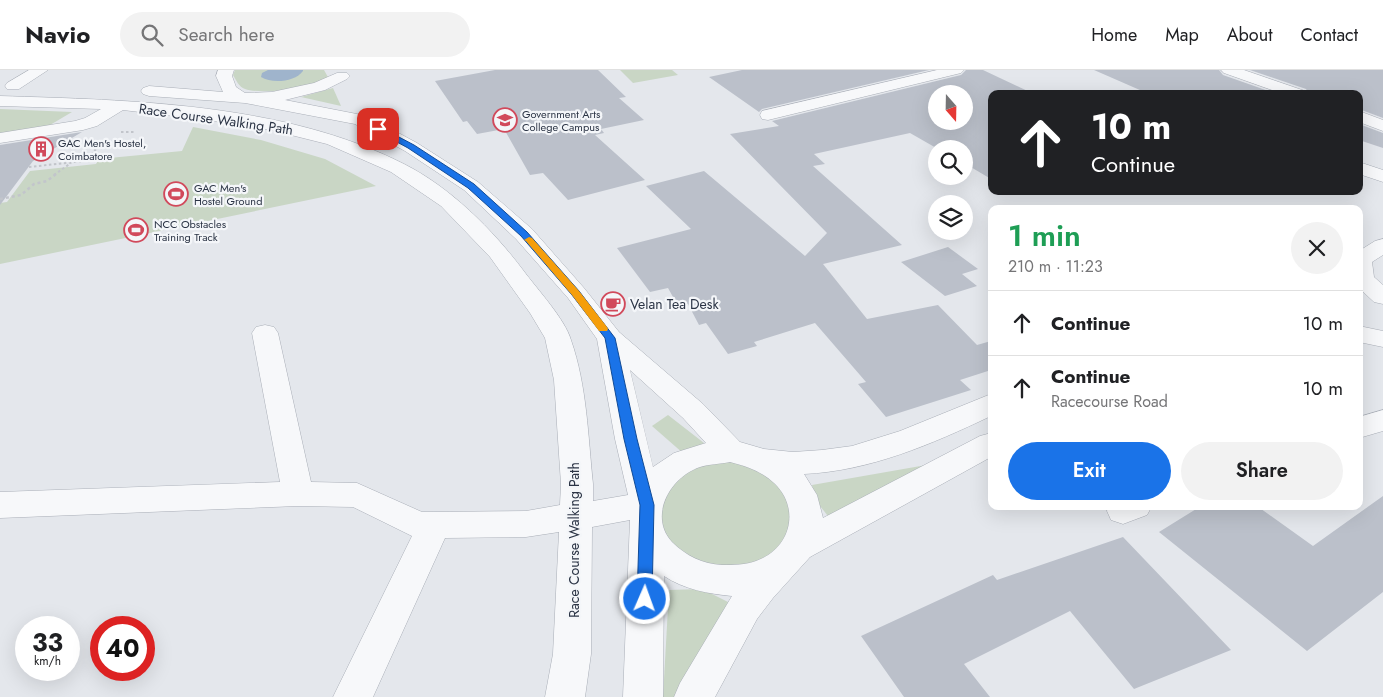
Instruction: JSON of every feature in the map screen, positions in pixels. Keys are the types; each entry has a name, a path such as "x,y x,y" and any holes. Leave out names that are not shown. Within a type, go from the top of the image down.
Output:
{"street":[{"path":"7,86 40,70"},
{"path":"226,70 224,76 229,90 241,97 326,112 354,105"},
{"path":"768,115 956,70"},
{"path":"1229,70 1287,90"},
{"path":"61,88 127,94 241,97 282,96 315,89 340,73 354,105 411,147 471,186 524,234 576,293 610,338 742,454 772,465 788,476 800,491 807,509 807,528 792,555 760,587 744,608 694,697"},
{"path":"0,138 78,126 91,122 127,94 193,78"},
{"path":"7,86 43,86"},
{"name":"Race Course Walking Path","path":"0,101 127,94 207,115 271,125 333,140 398,168 448,202 498,252 542,312 558,338 568,380 577,484 572,654 565,697"},
{"path":"1363,115 1383,120"},
{"path":"1363,116 1383,126"},
{"path":"1363,169 1383,176"},
{"path":"1363,267 1383,246"},
{"path":"1363,274 1383,298"},
{"path":"1363,319 1383,323"},
{"path":"265,333 298,494"},
{"path":"1363,335 1383,339"},
{"path":"610,338 647,517 656,547 671,562 692,574 716,580 741,581 765,574 792,555 988,446"},
{"path":"643,697 647,517 654,486 669,471 688,459 742,454 785,464 853,457 942,426 988,405"},
{"path":"1363,427 1383,420"},
{"path":"0,505 298,494 357,496 419,525 526,524 576,516 647,517"},
{"path":"353,697 435,524"}],"path":[{"path":"29,167 72,163 88,159 104,138"},
{"path":"0,199 21,195 34,184 47,181 72,163"}],"green space":[{"path":"235,70 324,70 329,79 301,88 253,91 239,85 233,75"},
{"path":"620,70 672,70 678,75 633,83"},
{"path":"333,88 341,106 301,97"},
{"path":"0,109 72,112 45,128 0,135"},
{"name":"GAC Men's Hostel Ground","path":"193,127 261,140 325,159 376,186 0,264 0,203 7,202 30,171 96,164 99,159 182,151"},
{"path":"668,415 704,443 684,454 652,426"},
{"path":"714,462 736,462 775,477 795,510 786,545 752,567 706,567 670,544 661,528 659,511 664,493 693,467"},
{"path":"932,464 828,516 816,501 812,485"},
{"path":"702,589 728,602 684,697 663,697 669,590"}],"water":[{"path":"268,70 303,71 295,78 289,80 271,81 261,77 262,73"}],"building":[{"path":"495,70 598,70 626,97 619,98 644,120 601,129 604,133 595,135 645,180 568,200 543,173 530,175 504,129 477,134 467,121 463,122 435,81"},
{"path":"742,70 929,70 762,109 759,112 709,77"},
{"path":"966,70 983,70 1026,90 988,90 988,177 973,168 973,140 928,140 928,143 910,133 814,154 825,164 813,166 902,245 823,264 867,319 938,305 977,345 988,342 988,371 960,380 971,390 886,417 858,384 866,382 815,323 754,342 757,346 728,354 706,323 699,325 688,304 678,306 668,288 650,292 617,248 691,229 646,186 704,171 805,256 827,233 730,134 779,126 772,121 961,75"},
{"path":"1094,70 1219,70 1223,75 1266,90 1140,90"},
{"path":"1250,70 1383,70 1383,118 1363,110 1363,90 1306,89"},
{"path":"1363,126 1383,133 1383,148 1363,141"},
{"path":"82,132 33,161 0,205 0,145"},
{"path":"948,247 978,269 962,274 977,286 945,296 901,262"},
{"path":"1383,496 1383,592 1307,651 1159,532 1195,510 1263,510 1313,546"},
{"path":"1123,537 1231,650 1134,689 1070,611 964,664 990,697 904,697 861,636 993,575 997,580"}],"slow traffic":[{"path":"529,240 576,293 603,329"}],"place":[{"name":"Government Arts College Campus","path":"505,120"},
{"name":"GAC Men's Hostel, Coimbatore","path":"41,149"},
{"name":"GAC Men's Hostel Ground","path":"176,194"},
{"name":"NCC Obstacles Training Track","path":"136,230"},
{"name":"Velan Tea Desk","path":"613,304"}],"route":[{"path":"378,129 411,147 471,186 524,234 576,293 610,338 630,439 647,505 648,530 645,599"}]}
